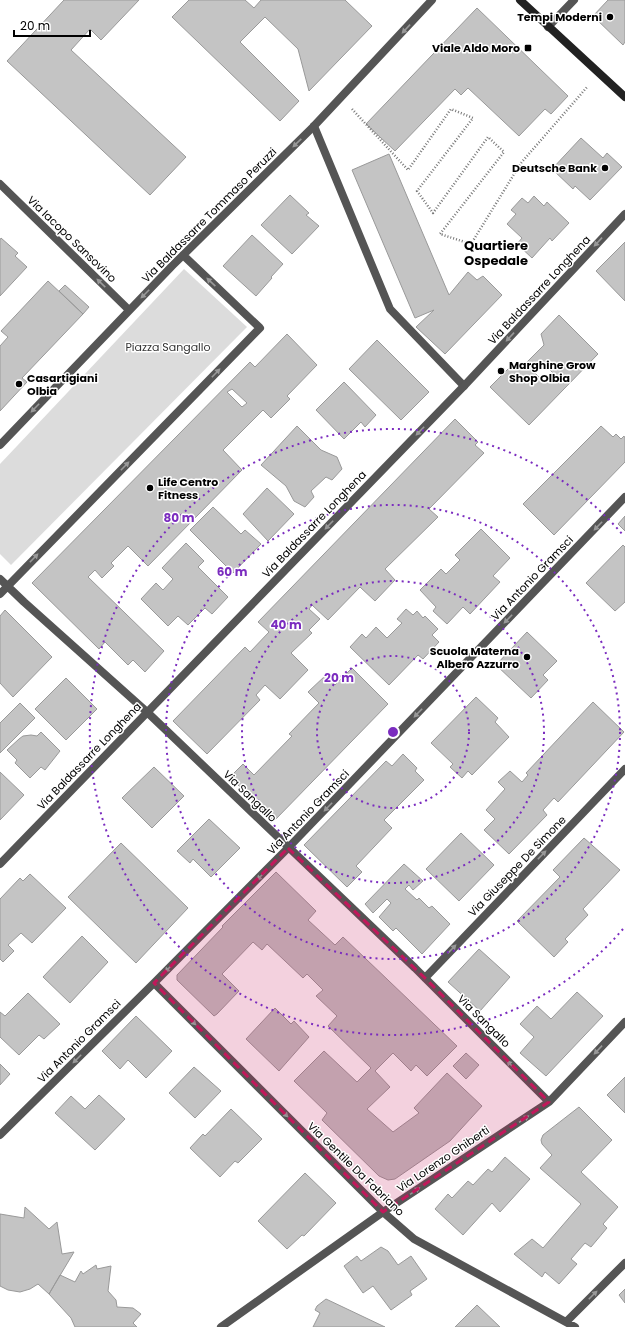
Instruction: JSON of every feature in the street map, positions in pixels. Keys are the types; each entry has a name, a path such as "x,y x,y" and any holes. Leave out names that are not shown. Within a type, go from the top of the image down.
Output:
{"main road":[{"path":"520,0 625,97"}],"street":[{"name":"Via Baldassarre Tommaso Peruzzi","path":"0,445 182,255 314,126 432,0"},
{"path":"548,27 574,0"},
{"path":"314,126 390,309 464,386"},
{"name":"Via Iacopo Sansovino","path":"0,184 129,310"},
{"name":"Via Baldassarre Longhena","path":"0,864 464,386 625,214"},
{"path":"0,594 260,328 182,255"},
{"name":"Via Antonio Gramsci","path":"0,1135 288,848 625,497"},
{"name":"Via Sangallo","path":"0,579 146,712 425,978 549,1102"},
{"name":"Via Giuseppe De Simone","path":"425,978 625,769"},
{"name":"Via Gentile Da Fabriano","path":"154,983 383,1212 414,1239 575,1327"},
{"name":"Via Lorenzo Ghiberti","path":"221,1327 383,1212 549,1102 623,1027"},
{"path":"566,1322 625,1263"}],"path":[{"path":"341,98 408,170 451,109 474,118 417,191 433,213 488,136 504,152 440,234 471,244 521,163 585,89 600,74"}],"highlighted area":[{"path":"288,848 425,978 549,1102 383,1212 154,983"}],"green space":[{"name":"Piazza Sangallo","path":"184,269 247,327 11,565 0,554 0,464"}],"building":[{"path":"64,0 139,0 101,40 90,29 71,50 186,157 150,195 7,61"},
{"path":"189,0 245,0 254,8 261,0 345,0 372,26 309,91 298,49 265,17 240,42 299,101 280,121 172,17"},
{"path":"608,0 625,0 625,42 623,45 593,16"},
{"path":"477,8 568,96 551,114 545,109 519,136 468,88 461,95 455,89 395,151 366,124"},
{"path":"581,138 603,158 607,153 622,167 590,200 575,186 573,189 552,169"},
{"path":"389,154 449,295 468,272 477,280 483,276 502,295 445,354 416,327 434,310 415,318 352,170"},
{"path":"290,195 309,213 306,215 319,226 292,254 261,225"},
{"path":"534,196 544,206 547,202 569,223 552,241 550,238 532,258 517,244 522,238 507,224 516,214 511,210 522,198 528,203"},
{"path":"252,235 283,264 256,296 223,266"},
{"path":"1,238 18,253 15,256 27,267 0,296 0,240"},
{"path":"625,242 625,301 596,271"},
{"path":"48,281 83,314 22,378 27,382 0,411 0,346 8,337 1,331"},
{"path":"65,285 89,307 83,314 59,291"},
{"path":"559,315 598,354 529,425 490,387 509,368 519,370 544,345 541,334","holes":["542,362 554,374 545,383 533,371"]},
{"path":"287,334 317,365 287,396 290,399 271,418 263,410 223,450 242,470 148,566 128,546 111,563 114,566 102,578 95,570 88,577 164,651 145,672 133,660 128,665 105,642 99,649 32,583 250,362 255,367","holes":["232,389 247,403 242,407 227,392"]},
{"path":"377,340 429,392 401,420 349,369"},
{"path":"344,382 376,415 365,427 361,422 344,439 316,410"},
{"path":"455,419 478,442 475,445 484,453 429,509 438,517 385,569 395,580 375,601 360,587 328,620 312,605 309,609 320,619 309,630 312,633 291,653 308,670 280,699 265,685 256,695 260,700 207,754 173,721 245,647 250,652 269,632 258,622"},
{"path":"297,426 321,450 337,457 342,469 332,480 326,477 311,491 314,497 305,507 294,501 286,486 261,465"},
{"path":"601,426 613,437 616,434 621,439 624,436 625,462 554,535 523,504"},
{"path":"267,488 294,514 268,541 243,514"},
{"path":"213,507 241,534 245,530 261,544 233,573 190,530"},
{"path":"625,516 625,531 618,524"},
{"path":"481,529 510,558 493,576 500,582 470,614 463,607 447,624 433,611 436,607 420,590 441,569 446,574 460,560 455,555"},
{"path":"186,543 204,561 198,567 228,597 212,614 205,608 188,625 178,616 168,626 141,599 156,583 163,590 173,579 162,568"},
{"path":"623,545 625,547 625,602 615,611 586,583"},
{"path":"406,609 413,615 417,611 423,618 425,616 438,629 432,635 439,642 423,659 418,655 389,685 350,647 362,634 366,638 376,627 387,638 402,623 397,619"},
{"path":"5,610 52,657 13,697 0,683 0,616"},
{"path":"527,632 557,661 543,675 548,680 531,698 496,665"},
{"path":"352,668 388,704 274,821 230,777 243,764 254,775 292,736 289,734 319,703 308,692 326,675 335,685"},
{"path":"66,678 97,709 66,740 35,709"},
{"path":"476,697 498,718 495,722 509,737 472,775 468,771 462,778 450,767 453,764 431,743"},
{"path":"593,702 624,732 558,802 554,798 543,810 547,815 509,854 484,830 495,819 486,810 505,789 498,782 510,771 522,782 528,775 526,773"},
{"path":"20,703 35,718 0,753 0,723"},
{"path":"41,732 60,751 45,770 41,767 30,778 15,763 17,760 7,750 23,736 37,736"},
{"path":"403,754 417,768 415,771 424,780 384,820 392,828 356,866 362,872 347,887 304,845 386,761 392,766"},
{"path":"154,767 184,796 152,828 122,798"},
{"path":"0,772 24,795 0,820"},
{"path":"209,819 240,848 211,877 193,859 190,863 177,851"},
{"path":"461,833 494,865 459,901 426,869"},
{"path":"584,838 620,870 583,909 588,915 565,939 568,942 554,957 517,921 560,877 553,870"},
{"path":"121,843 188,908 136,963 68,897"},
{"path":"404,864 423,881 413,890 409,885 405,889 417,900 419,898 429,908 432,906 450,924 422,954 396,928 393,931 379,917 391,903 387,899 373,913 365,904"},
{"path":"276,872 316,911 308,920 335,945 343,937 457,1046 427,1076 416,1065 411,1071 393,1053 375,1071 390,1087 367,1109 393,1132 419,1113 414,1108 447,1073 482,1106 450,1141 395,1179 388,1180 379,1176 322,1120 327,1113 294,1081 324,1051 357,1082 371,1068 328,1026 337,1016 316,996 323,990 307,974 303,978 267,944 262,950 253,942 222,974 239,991 214,1016 177,980 177,975 223,927 222,926"},
{"path":"30,874 66,908 32,943 21,933 8,945 14,951 3,962 0,959 0,899 20,878 23,881"},
{"path":"82,936 108,962 70,1003 43,977"},
{"path":"479,949 510,977 480,1011 448,982"},
{"path":"577,992 603,1016 546,1076 520,1053 534,1037 520,1024 537,1006 551,1019"},
{"path":"28,993 60,1024 44,1039 39,1035 19,1055 0,1037 0,1012 5,1016"},
{"path":"275,1008 291,1024 294,1021 309,1037 279,1071 246,1039"},
{"path":"136,1016 172,1051 146,1078 128,1060 120,1069 102,1051"},
{"path":"466,1053 479,1065 466,1079 453,1066"},
{"path":"0,1064 10,1074 0,1085"},
{"path":"194,1067 221,1091 195,1118 169,1093"},
{"path":"625,1077 625,1113 607,1095"},
{"path":"99,1095 125,1119 95,1150 55,1113 71,1096 85,1109"},
{"path":"579,1107 612,1140 581,1172 618,1207 603,1224 607,1228 591,1247 585,1243 571,1259 577,1264 559,1284 545,1272 542,1277 514,1254 532,1239 543,1248 581,1204 540,1168 552,1155 542,1144 541,1140 543,1135"},
{"path":"231,1109 262,1139 238,1163 235,1161 220,1177 190,1148 203,1134 205,1136"},
{"path":"505,1157 530,1179 500,1212 492,1203 463,1235 435,1209 448,1194 452,1198 468,1181 473,1185 488,1169 492,1172"},
{"path":"305,1173 336,1203 304,1236 302,1235 287,1249 258,1221"},
{"path":"25,1207 49,1229 57,1222 62,1254 74,1252 49,1294 38,1284 30,1289 20,1292 8,1290 0,1286 0,1214 24,1218"},
{"path":"381,1247 388,1251 398,1265 411,1256 427,1279 410,1291 412,1295 391,1310 373,1286 363,1293 344,1266 357,1256 361,1261"},
{"path":"96,1265 97,1269 111,1266 108,1291 116,1300 117,1307 133,1308 141,1314 133,1323 137,1327 75,1327 71,1318 49,1294 60,1275 75,1282 81,1271 83,1274"},
{"path":"625,1289 625,1303 619,1295"},
{"path":"326,1299 385,1327 313,1327 320,1313 315,1310 317,1306"},
{"path":"477,1305 500,1327 455,1327"}],"place":[{"name":"Tempi Moderni","path":"610,17"},
{"name":"Viale Aldo Moro","path":"528,48"},
{"name":"Deutsche Bank","path":"605,168"},
{"name":"Marghine Grow Shop Olbia","path":"501,371"},
{"name":"Casartigiani Olbia","path":"19,384"},
{"name":"Life Centro Fitness","path":"150,488"},
{"name":"Scuola Materna Albero Azzurro","path":"527,657"}],"district":[{"name":"Quartiere Ospedale","path":"496,252"}]}
